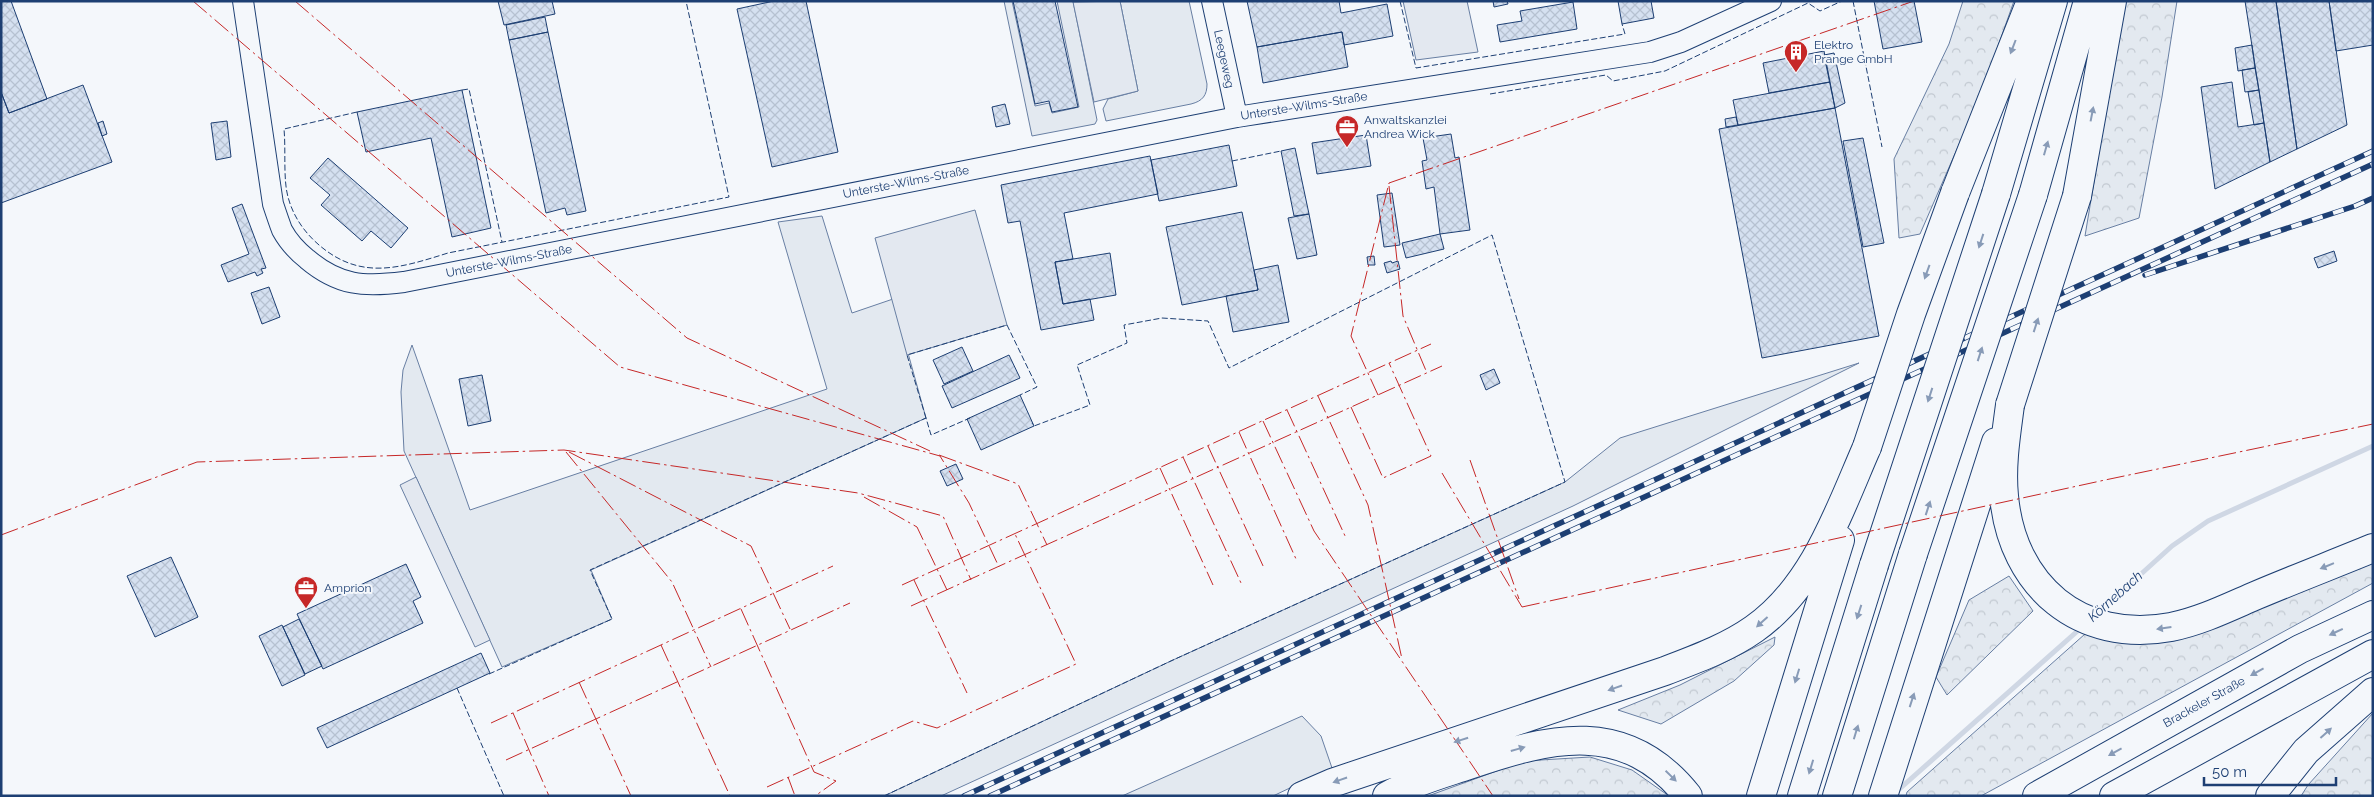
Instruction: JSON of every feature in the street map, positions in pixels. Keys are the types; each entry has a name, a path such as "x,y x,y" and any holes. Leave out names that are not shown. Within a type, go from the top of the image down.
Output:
{"highway":[{"path":"1761,796 1849,512 1867,447 1911,314 1955,193 2031,1"},
{"path":"1802,796 1874,565 1996,194 2053,1"},
{"path":"1839,787 1913,554 2032,195 2088,1"},
{"path":"1882,796 2077,196 2112,1"},
{"path":"2010,405 2004,469 2004,495 2009,527 2024,566 2047,594 2066,609 2086,620 2108,626 2148,630 2172,627 2210,615 2373,548"},
{"path":"1302,796 1380,766 1665,671 1718,650 1755,628 1796,587 1817,556 1867,447"},
{"name":"Brackeler Straße","path":"2038,796 2300,649 2373,615"},
{"path":"2114,796 2370,655"},
{"path":"2145,796 2264,731 2370,655"},
{"path":"2270,796 2306,751 2373,692"},
{"path":"1388,795 1521,747 1584,740 1611,744 1638,753 1660,766 1688,796"}],"street":[{"name":"Unterste-Wilms-Straße","path":"243,1 273,204 283,231 296,250 332,278 353,284 377,285 404,282 1237,117 1650,52 1681,42 1771,1"},
{"name":"Leegeweg","path":"1212,1 1237,117"}],"green space":[{"path":"1004,1 1012,1 1035,106 1049,103 1052,113 1079,107 1057,1 1073,1 1097,120 1095,124 1032,136"},
{"path":"1120,1 1189,1 1207,84 1205,94 1199,101 1106,121 1103,109 1108,99 1138,91"},
{"path":"1963,1 2014,1 1981,94 1920,234 1899,238 1894,159 1949,44"},
{"path":"2124,1 2177,1 2162,97 2139,218 2085,236"},
{"path":"822,216 852,313 893,299 926,418 591,570 612,619 502,667 404,451 401,392 403,370 412,345 470,510 827,389 778,222"},
{"path":"1859,363 1573,506 941,796 884,796 1173,660 1565,482 1620,438"},
{"path":"2373,562 2373,583 1981,796 1906,796 1907,792 2085,634 2132,643 2154,643 2179,639"},
{"path":"2009,576 2033,611 1947,695 1936,677 1969,600"},
{"path":"1775,637 1774,645 1734,681 1661,724 1618,710 1680,685"},
{"path":"2373,713 2373,796 2301,796 2308,785"},
{"path":"1302,716 1321,736 1332,768 1273,796 1122,796"},
{"path":"1590,757 1632,770 1669,796 1428,796 1524,761"}],"shaded area":[{"path":"1120,1 1138,91 1094,102 1073,2"},
{"path":"1403,1 1467,1 1478,52 1416,60"},
{"path":"975,210 1007,325 907,355 875,238"},
{"path":"416,477 490,640 475,647 400,485"}],"building":[{"path":"1,1 11,1 47,99 9,113 1,92"},
{"path":"498,1 552,1 555,14 504,25"},
{"path":"774,1 806,1 838,152 772,167 737,9"},
{"path":"1013,1 1055,1 1078,107 1052,112 1049,101 1035,104"},
{"path":"1247,1 1339,1 1341,13 1387,4 1393,36 1344,45 1342,32 1257,47"},
{"path":"1493,1 1507,1 1508,4 1494,7"},
{"path":"1618,1 1651,1 1654,18 1622,24"},
{"path":"1874,1 1914,1 1922,42 1883,49"},
{"path":"2245,1 2276,1 2297,149 2270,162"},
{"path":"2276,1 2329,1 2347,125 2297,149"},
{"path":"2329,1 2373,1 2373,45 2336,51"},
{"path":"1573,2 1577,29 1500,42 1497,25 1522,21 1520,11"},
{"path":"545,17 548,32 509,40 506,25"},
{"path":"548,32 586,211 567,215 565,208 546,213 509,40"},
{"path":"1342,32 1348,67 1263,83 1257,47"},
{"path":"2252,45 2255,68 2238,71 2235,48"},
{"name":"Elektro Prange GmbH","path":"1824,51 1830,82 1769,93 1763,63"},
{"path":"1834,53 1845,103 1835,108 1824,55"},
{"path":"2255,68 2259,90 2245,92 2242,70"},
{"path":"1830,82 1835,108 1738,125 1733,100"},
{"path":"2232,82 2238,127 2264,123 2270,162 2215,189 2201,87"},
{"path":"83,85 112,162 1,203 1,92 9,113"},
{"path":"462,90 491,228 452,237 431,138 366,152 357,112"},
{"path":"2259,90 2264,123 2254,125 2248,92"},
{"path":"1005,104 1010,124 996,127 992,107"},
{"path":"1835,108 1879,336 1762,358 1719,129"},
{"path":"1736,117 1738,125 1726,127 1725,119"},
{"path":"103,121 107,134 102,136 98,123"},
{"path":"227,121 231,157 216,160 211,123"},
{"path":"1451,134 1455,158 1459,157 1470,230 1440,234 1434,187 1426,189 1422,161 1427,160 1423,138"},
{"path":"1366,135 1371,166 1317,174 1312,143"},
{"path":"1863,138 1884,243 1863,247 1843,141"},
{"path":"1229,145 1237,186 1159,201 1151,160"},
{"path":"1295,148 1309,214 1294,216 1281,151"},
{"path":"1150,156 1158,194 1064,213 1073,259 1055,262 1063,304 1090,299 1094,320 1041,330 1020,221 1008,223 1001,185"},
{"path":"328,158 408,228 391,248 371,231 362,241 321,205 330,195 310,178"},
{"path":"1392,193 1400,245 1384,247 1377,195"},
{"path":"242,204 266,268 261,269 263,273 257,276 255,272 228,282 221,265 249,254 232,208"},
{"path":"1242,212 1258,290 1182,305 1166,227"},
{"path":"1309,214 1317,255 1297,259 1288,218"},
{"path":"1440,234 1444,249 1406,258 1402,243"},
{"path":"2334,251 2337,261 2318,268 2314,258"},
{"path":"1110,253 1116,295 1063,304 1055,262"},
{"path":"1374,256 1375,265 1368,265 1367,257"},
{"path":"1391,261 1392,263 1398,261 1400,269 1387,273 1384,263"},
{"path":"1278,265 1289,322 1233,332 1226,296 1258,290 1254,270"},
{"path":"269,287 280,317 262,324 251,293"},
{"path":"962,347 973,371 944,384 933,360"},
{"path":"1009,355 1020,378 952,408 942,386"},
{"path":"1494,369 1500,383 1486,390 1480,375"},
{"path":"482,375 491,421 468,426 459,379"},
{"path":"1020,395 1034,426 981,450 967,419"},
{"path":"956,464 963,479 947,486 940,471"},
{"path":"171,557 198,617 155,637 127,576"},
{"path":"406,564 421,597 413,601 423,623 323,669 297,614"},
{"path":"299,619 322,666 305,674 283,627"},
{"path":"282,625 305,675 282,686 259,636"},
{"path":"481,653 490,673 327,748 317,728"}],"waterway":[{"name":"Körnebach","path":"2098,613 2172,546 2208,521 2373,446"},
{"name":"Körnebach","path":"1896,792 2082,627"}],"railway":[{"path":"964,796 2373,151"},
{"path":"990,796 2373,164"},
{"path":"2145,275 2355,206 2373,198"}],"fence":[{"path":"357,112 284,129 286,190 296,217 319,245 350,264 381,268 397,267 448,253 729,197 686,1"},
{"path":"1400,1 1416,68 1625,34 1622,24"},
{"path":"1490,94 1606,75 1613,81 1665,71 1808,3 1820,11 1842,1"},
{"path":"1853,1 1882,147"},
{"path":"462,90 469,89 502,242"},
{"path":"1232,161 1281,151"},
{"path":"884,796 1173,660 1565,482 1492,235 1229,368 1208,321 1162,318 1124,325 1127,343 1077,365 1090,405 1034,426 1032,423"},
{"path":"926,418 907,355 1007,325 1037,387 1020,395"},
{"path":"489,674 612,619 590,570 926,418 931,435 970,418"},
{"path":"457,688 504,796"}],"power":[{"path":"193,1 620,367 940,456 969,503 999,567"},
{"path":"295,1 687,338 930,451"},
{"path":"1389,183 1914,1"},
{"path":"1378,395 1351,336 1389,183"},
{"path":"1389,186 1403,316 1427,373"},
{"path":"902,585 1431,344"},
{"path":"1351,407 1383,478 1431,456 1389,363"},
{"path":"911,606 1442,366"},
{"path":"1318,396 1368,505 1402,659"},
{"path":"1287,410 1346,538"},
{"path":"1263,421 1314,531 1493,796"},
{"path":"1522,607 2105,480 2373,424"},
{"path":"1239,432 1296,559"},
{"path":"1208,446 1264,568"},
{"path":"1,535 197,462 564,450 858,493 943,516 971,580"},
{"path":"566,452 672,582 711,667"},
{"path":"569,452 751,546 790,629"},
{"path":"939,455 1018,484 1047,545"},
{"path":"1183,457 1241,583"},
{"path":"1470,460 1519,599"},
{"path":"1160,468 1213,585"},
{"path":"1442,473 1522,607"},
{"path":"864,497 917,527 947,590"},
{"path":"767,787 913,721 937,728 1076,664 1015,534"},
{"path":"491,723 833,566"},
{"path":"914,580 967,693"},
{"path":"506,760 850,603"},
{"path":"741,609 814,772 836,781 815,796"},
{"path":"661,645 730,796"},
{"path":"579,682 631,796"},
{"path":"513,713 549,796"},
{"path":"788,777 795,796"}],"place":[{"name":"Elektro Prange GmbH","path":"1796,73"},
{"name":"Anwaltskanzlei Andrea Wick","path":"1347,148"},
{"name":"Amprion","path":"306,609"}]}
